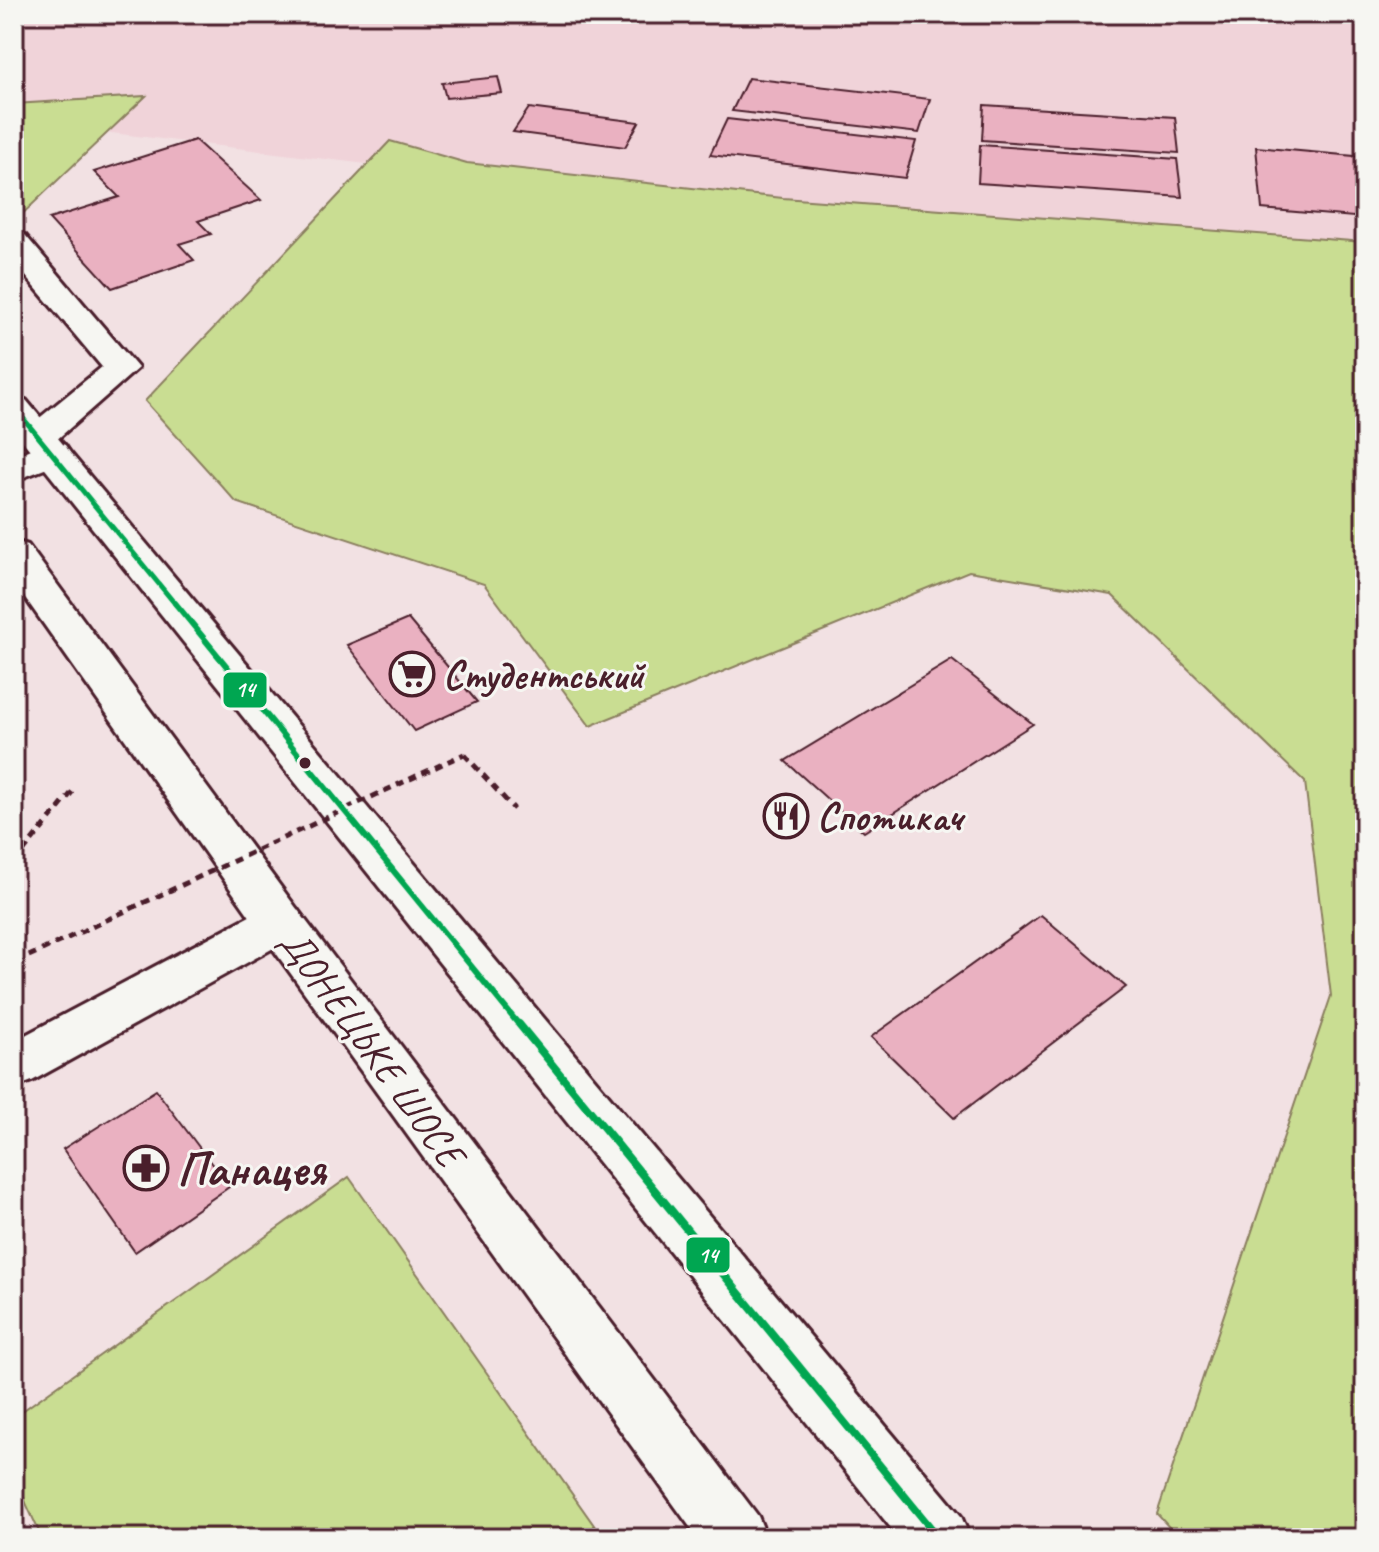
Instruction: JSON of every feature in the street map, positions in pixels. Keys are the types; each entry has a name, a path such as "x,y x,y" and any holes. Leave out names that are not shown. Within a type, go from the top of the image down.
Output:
{"main road":[{"path":"14,242 121,368 30,442 939,1538"},
{"name":"ДОНЕЦЬКЕ ШОСЕ","path":"14,554 280,922 736,1538"},
{"path":"14,1066 280,922"}],"path":[{"path":"15,959 464,754 514,809"},
{"path":"14,863 73,791"}],"shaded area":[{"path":"14,14 1365,14 1365,240 928,232 29,123 14,113"}],"green space":[{"path":"146,96 14,222 14,104"},
{"path":"390,141 467,163 783,198 1365,242 1365,1538 1179,1538 1157,1514 1331,996 1305,782 1112,595 969,571 590,726 484,584 236,502 145,401"},
{"path":"349,1177 603,1538 42,1538 14,1477 14,1417"}],"building":[{"path":"498,77 502,93 446,98 442,83"},
{"path":"748,78 930,99 919,133 732,111"},
{"path":"984,105 1175,117 1179,153 982,140"},
{"path":"529,108 639,122 625,147 513,132"},
{"path":"727,119 916,141 905,178 710,155"},
{"path":"195,140 261,200 198,221 211,234 179,244 194,260 112,288 49,219 119,197 94,172"},
{"path":"980,145 1177,159 1182,197 978,183"},
{"path":"1256,147 1365,157 1365,218 1262,209"},
{"name":"Студентський","path":"408,619 477,702 414,731 347,645"},
{"path":"952,660 1033,724 864,832 785,761"},
{"path":"1041,915 1126,987 954,1118 871,1037"},
{"name":"Панацея","path":"156,1090 229,1187 135,1252 63,1149"}],"transit line":[{"name":"14","path":"14,407 939,1538"}],"place":[{"name":"Студентський","path":"412,674"},
{"name":"Спотикач","path":"786,816"},
{"name":"Панацея","path":"146,1168"}]}
